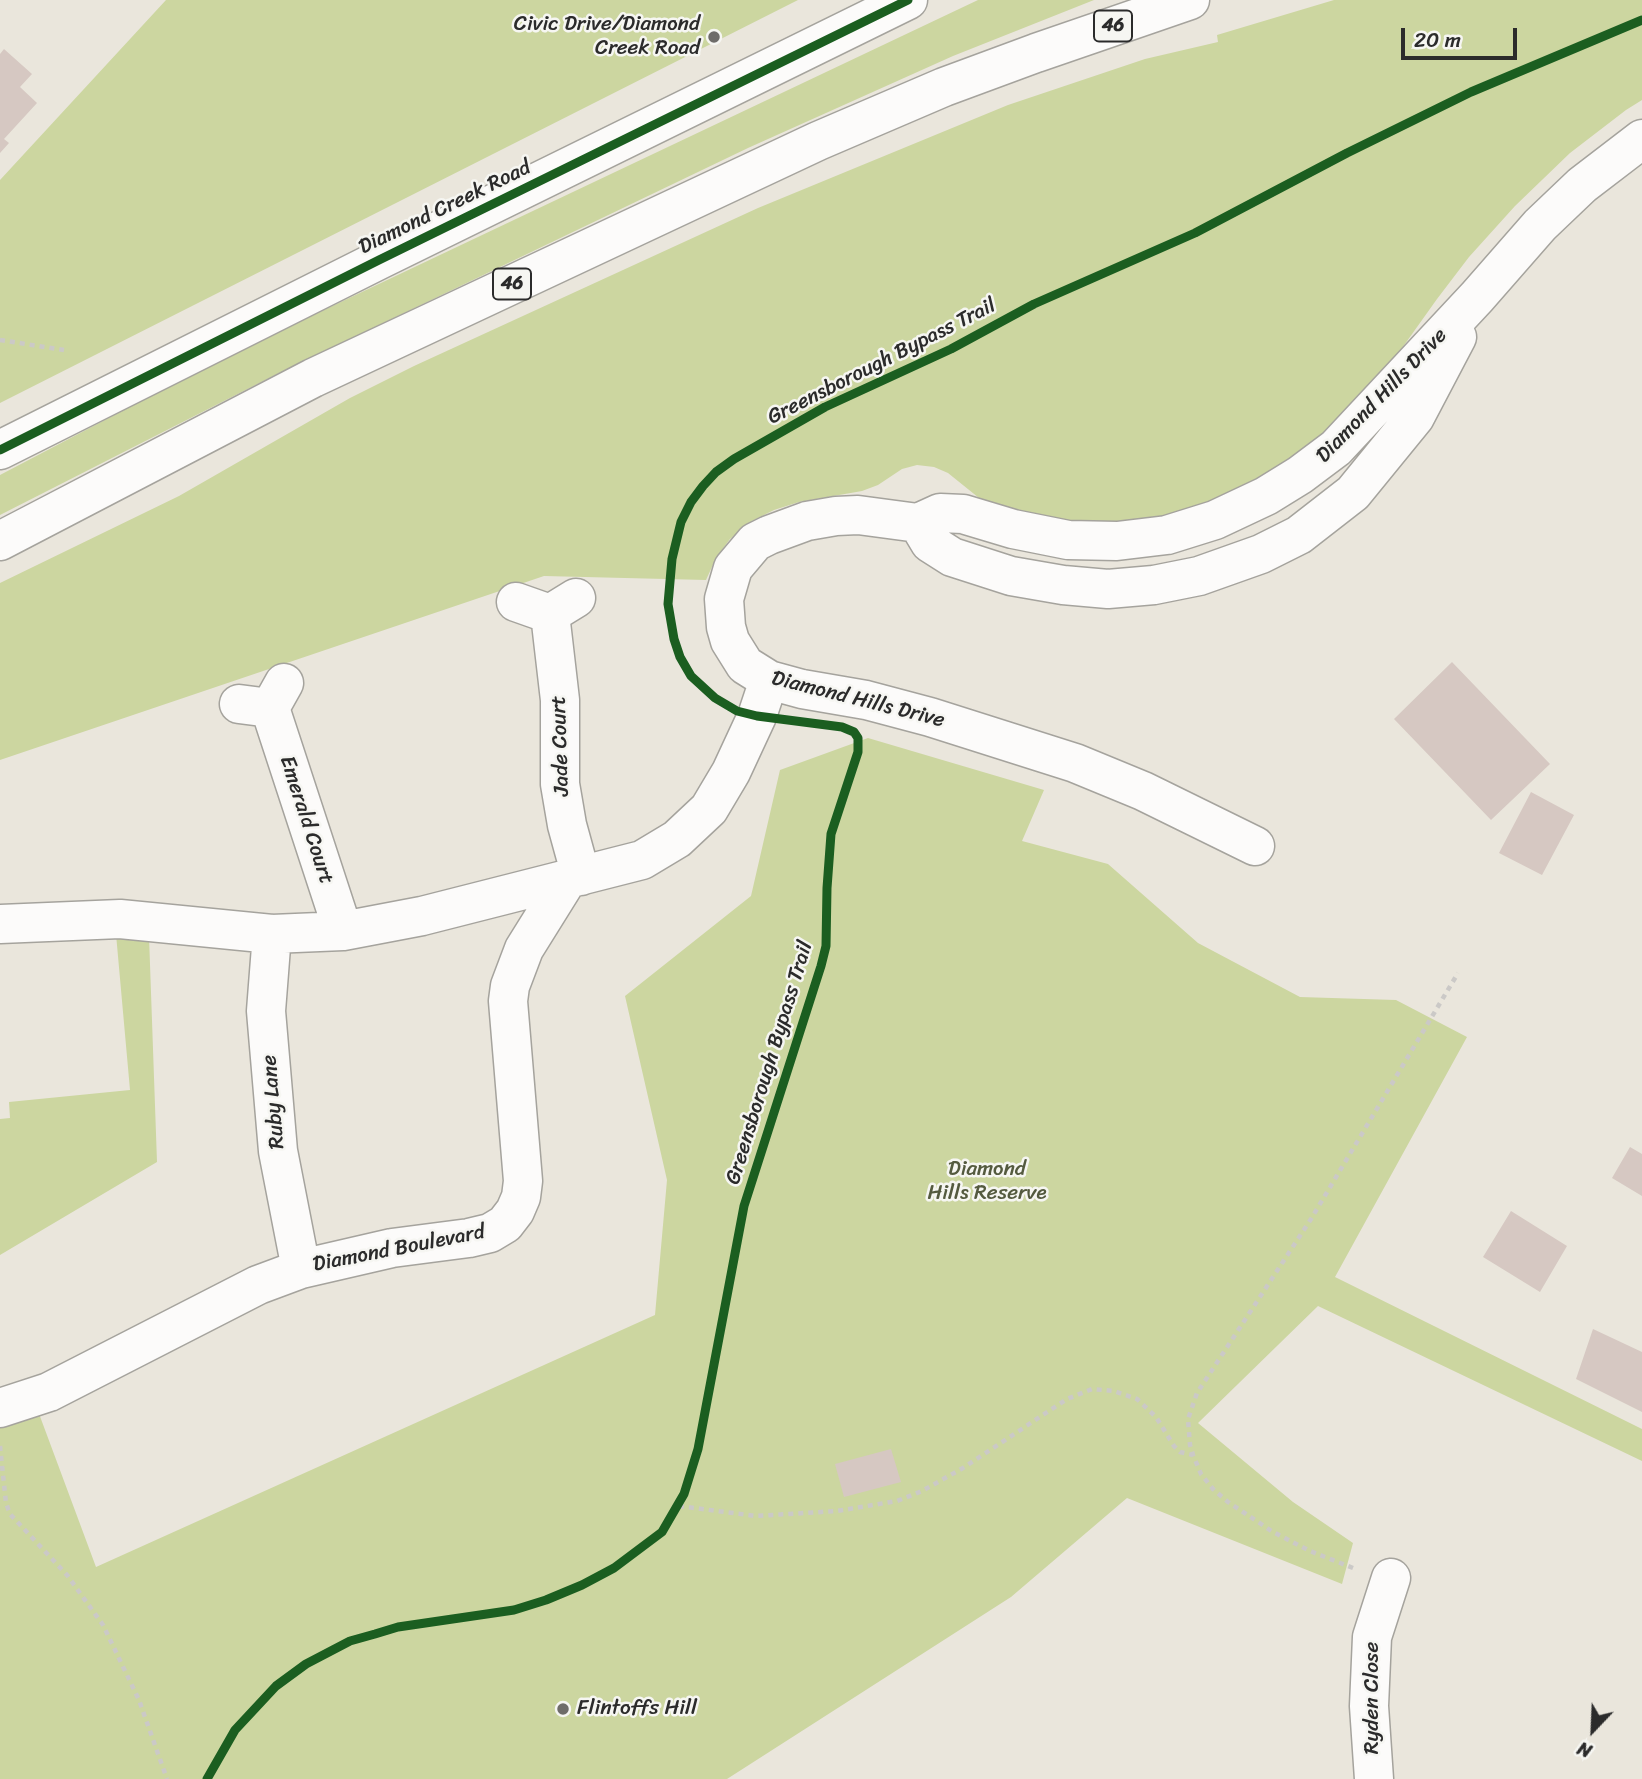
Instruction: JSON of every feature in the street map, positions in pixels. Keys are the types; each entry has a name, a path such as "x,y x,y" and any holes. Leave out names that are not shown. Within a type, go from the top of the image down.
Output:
{"street":[{"name":"Diamond Creek Road","path":"0,450 908,0"},
{"name":"46","path":"0,541 313,378 818,141 944,87 1036,52 1191,0"},
{"name":"Diamond Hills Drive","path":"1255,846 1143,791 1075,763 996,736 866,700 802,689 769,680 745,665 736,653 726,627 724,599 733,568 755,542 783,529 836,516 859,514 918,523 940,513 962,514 1013,529 1069,540 1117,541 1167,535 1215,520 1266,496 1336,449 1477,297 1539,225 1582,186 1642,139"},
{"name":"Diamond Hills Drive","path":"918,523 930,543 952,557 1011,576 1063,585 1108,589 1154,585 1199,576 1261,554 1299,535 1353,494 1415,417 1477,297"},
{"name":"Jade Court","path":"547,605 560,700 560,784 574,878"},
{"path":"0,924 83,919 130,920 272,934 343,931 422,916 642,860 677,839 709,809 731,772 757,716 769,680"},
{"name":"Emerald Court","path":"264,698 343,931"},
{"name":"Diamond Boulevard","path":"0,1408 49,1392 258,1285 302,1269 392,1248 490,1233 505,1224 521,1197 523,1181 509,1010 510,986 524,949 574,878"},
{"name":"Ruby Lane","path":"272,934 266,1011 278,1151 302,1269"},
{"name":"Ryden Close","path":"1374,1779 1369,1706 1372,1637 1391,1578"}],"path":[{"path":"0,340 64,350"},
{"path":"1391,1578 1371,1576 1310,1551 1273,1532 1228,1502 1201,1474 1190,1445 1188,1419 1197,1393 1311,1219 1458,973"},
{"path":"684,1494 676,1511 757,1516 836,1511 897,1501 922,1491 963,1468 1067,1399 1092,1390 1114,1391 1136,1399 1156,1417 1180,1452 1193,1455"},
{"path":"0,1445 6,1503 10,1514 66,1575 98,1617 134,1688 167,1779"}],"green space":[{"path":"166,0 798,0 0,403 0,180"},
{"path":"978,0 1094,0 953,56 748,148 277,374 0,515 0,475 229,355"},
{"path":"1334,0 1642,0 1642,100 1570,153 1515,206 1469,257 1375,386 1311,448 1240,492 1156,519 1110,523 1062,522 984,502 948,473 934,467 917,465 902,469 878,485 862,491 799,502 752,521 730,539 716,558 706,580 544,576 0,760 0,583 179,496 350,398 414,366 758,208 1008,105 1145,59 1218,42 1217,35"},
{"name":"Diamond Hills Reserve","path":"868,738 1044,790 1022,841 1108,864 1198,943 1300,997 1396,1000 1467,1037 1335,1277 1642,1429 1642,1461 1318,1306 1198,1423 1293,1502 1353,1543 1342,1584 1127,1498 1011,1597 727,1779 0,1779 0,1421 38,1411 96,1567 655,1315 667,1180 625,996 751,896 780,770"},
{"path":"116,934 149,936 157,1162 0,1255 0,1119 10,1118 9,1102 130,1090"}],"building":[{"path":"4,49 32,74 20,87 37,103 4,139 9,143 0,153 0,54"},
{"path":"1452,662 1550,764 1491,820 1394,719"},
{"path":"1531,792 1574,815 1542,875 1499,853"},
{"path":"1630,1147 1642,1154 1642,1196 1612,1178"},
{"path":"1511,1211 1567,1246 1540,1292 1483,1257"},
{"path":"1593,1329 1642,1352 1642,1412 1576,1379"},
{"path":"891,1449 901,1482 844,1497 835,1464"}],"cycle path":[{"path":"0,450 908,0"},
{"name":"Greensborough Bypass Trail","path":"207,1779 235,1730 276,1686 306,1664 350,1641 398,1627 514,1610 582,1585 614,1568 662,1532 684,1494 698,1449 744,1206 826,946 831,834 858,752 858,738 854,732 842,727 737,711 715,698 691,676 674,639 668,604 672,559 681,522 703,486 734,459 825,407 951,349 1034,304 1195,233 1471,92 1642,20"}],"place":[{"name":"Civic Drive/Diamond Creek Road","path":"714,37"},
{"name":"Flintoffs Hill","path":"563,1709"}]}
